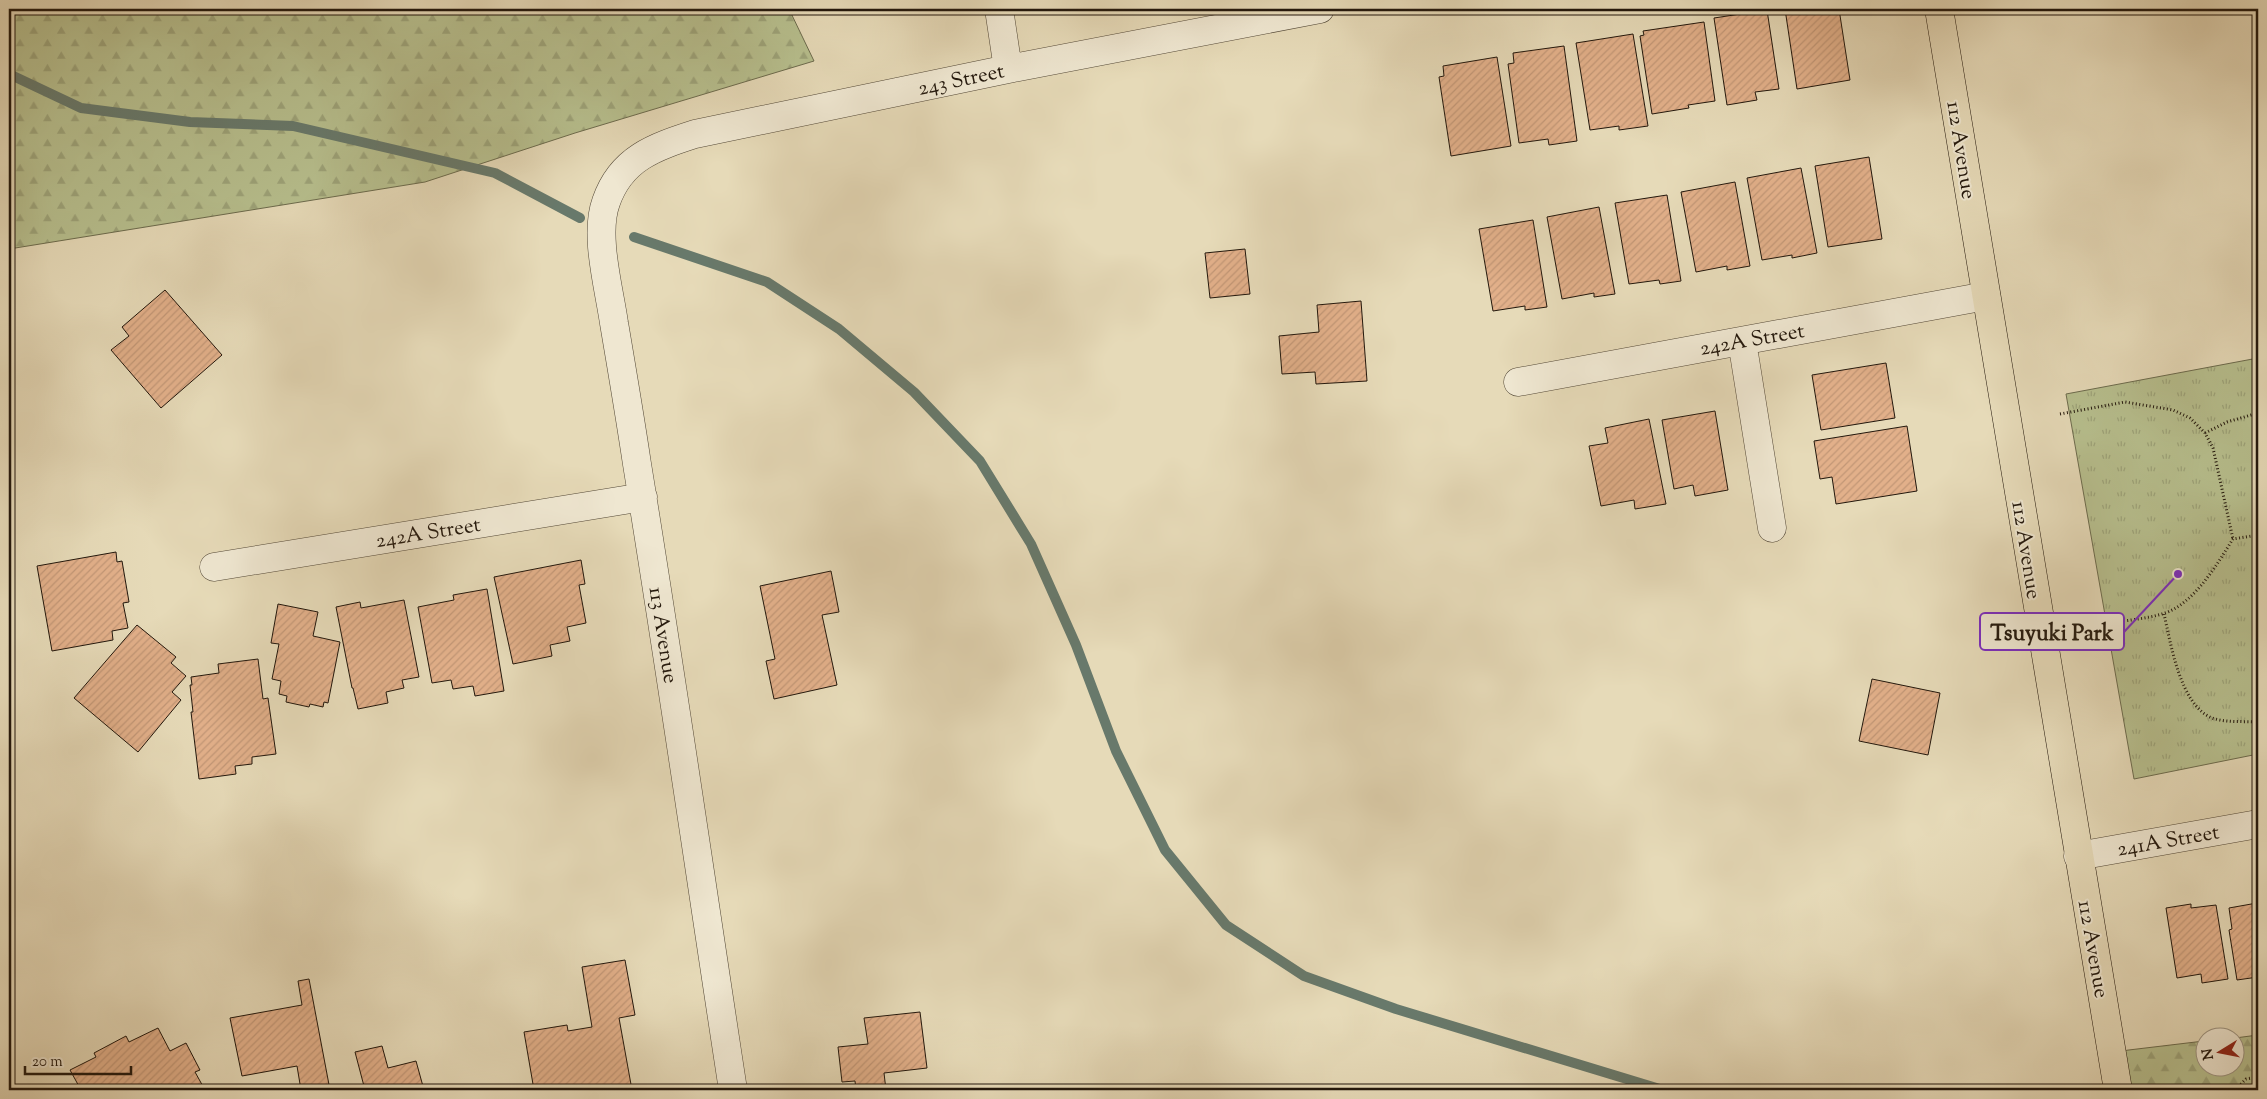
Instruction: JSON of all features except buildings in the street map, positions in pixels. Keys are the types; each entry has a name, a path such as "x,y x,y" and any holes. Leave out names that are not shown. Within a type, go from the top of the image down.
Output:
{"main road":[{"name":"112 Avenue","path":"1939,9 2118,1090"}],"street":[{"path":"999,9 1008,69"},
{"name":"243 Street","path":"616,182 631,163 658,146 695,134 1008,69 1320,9"},
{"name":"113 Avenue","path":"616,182 606,203 602,228 606,273 643,497 733,1090"},
{"name":"242A Street","path":"1518,382 1986,296"},
{"path":"1742,341 1772,528"},
{"name":"242A Street","path":"214,566 643,497"},
{"name":"241A Street","path":"2078,856 2258,824"}],"path":[{"path":"2060,414 2125,402 2182,413 2190,418 2204,433 2213,448 2233,539 2211,575 2188,598 2164,614 2096,625"},
{"path":"2204,433 2227,422 2258,413"},
{"path":"2233,539 2258,534"},
{"path":"2164,614 2176,664 2191,701 2212,718 2228,721 2258,722"},
{"path":"2238,1090 2238,1087 2246,1079 2258,1076"}],"green space":[{"path":"9,9 789,9 814,61 575,133 425,182 9,249"},
{"path":"2258,358 2258,754 2134,779 2066,394"},
{"path":"2258,1035 2258,1090 2118,1090 2112,1052 2194,1042 2194,1076 2244,1076 2244,1037"}],"waterway":[{"path":"9,74 81,108 190,122 293,126 495,173 580,218"},
{"path":"634,237 767,282 839,329 914,392 980,461 1031,544 1076,645 1116,751 1165,850 1226,925 1304,976 1396,1009 1663,1090"}],"place":[{"name":"Tsuyuki Park","path":"2178,574"}]}
